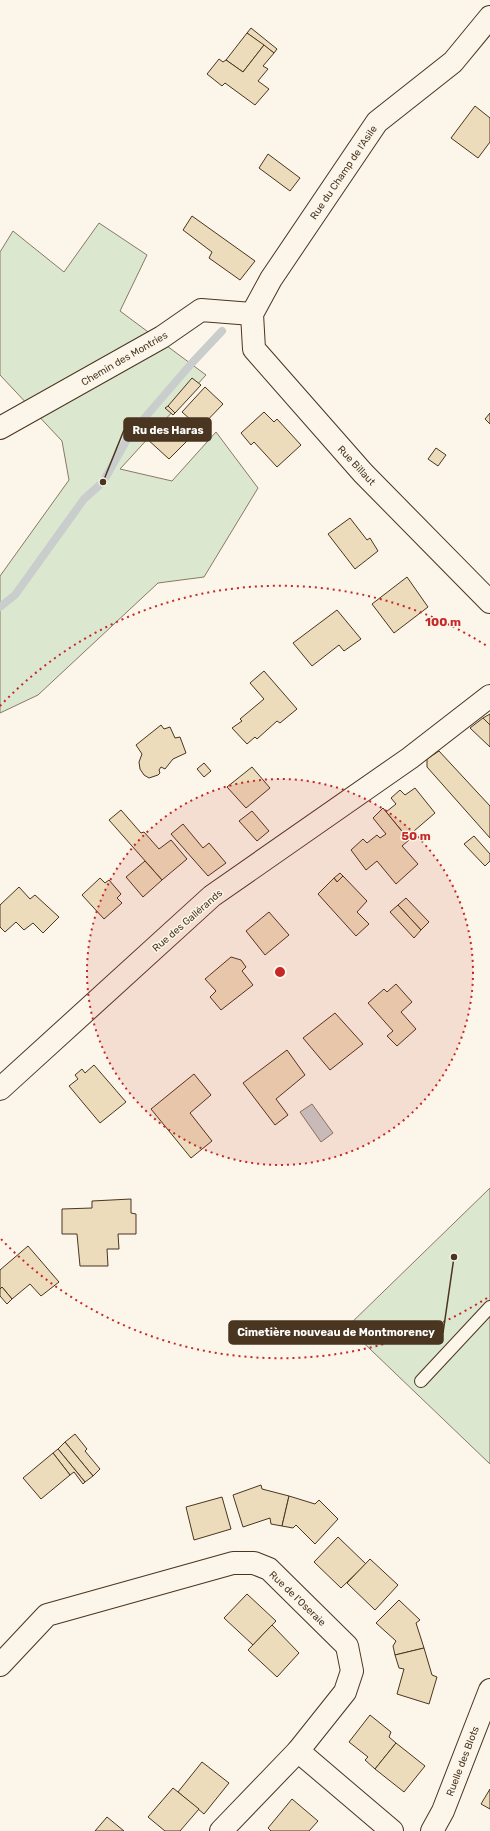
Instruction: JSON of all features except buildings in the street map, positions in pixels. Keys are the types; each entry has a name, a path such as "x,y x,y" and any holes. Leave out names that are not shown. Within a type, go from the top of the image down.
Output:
{"street":[{"name":"Rue du Champ de l'Asile","path":"252,314 271,279 377,122 454,62 490,17"},
{"name":"Chemin des Montries","path":"0,428 162,337 201,310 252,314"},
{"name":"Rue Billaut","path":"252,314 254,349 363,473 490,602"},
{"name":"Rue des Gallérands","path":"0,1089 212,896 410,758 490,696"},
{"name":"Rue de l'Oseraie","path":"0,1665 47,1615 233,1563 254,1563 269,1569 347,1646 352,1671 345,1692 298,1751 220,1831"},
{"name":"Ruelle des Blots","path":"432,1831 443,1811 490,1690"},
{"path":"298,1751 392,1831"}],"lane":[{"path":"421,1381 490,1307"}],"green space":[{"path":"99,223 147,255 120,311 206,375 120,469 172,481 216,432 258,488 204,577 158,583 38,695 0,713 0,576 69,480 62,441 0,375 0,252 13,231 64,272"},
{"path":"490,1188 490,1464 347,1327"}],"shaded area":[{"path":"312,1104 333,1133 321,1142 300,1112"}],"waterway":[{"path":"0,607 15,595 84,499 103,482 129,436 191,364 222,331"}],"place":[{"name":"Ru des Haras","path":"103,482"},
{"name":"Cimetière nouveau de Montmorency","path":"454,1257"}]}
